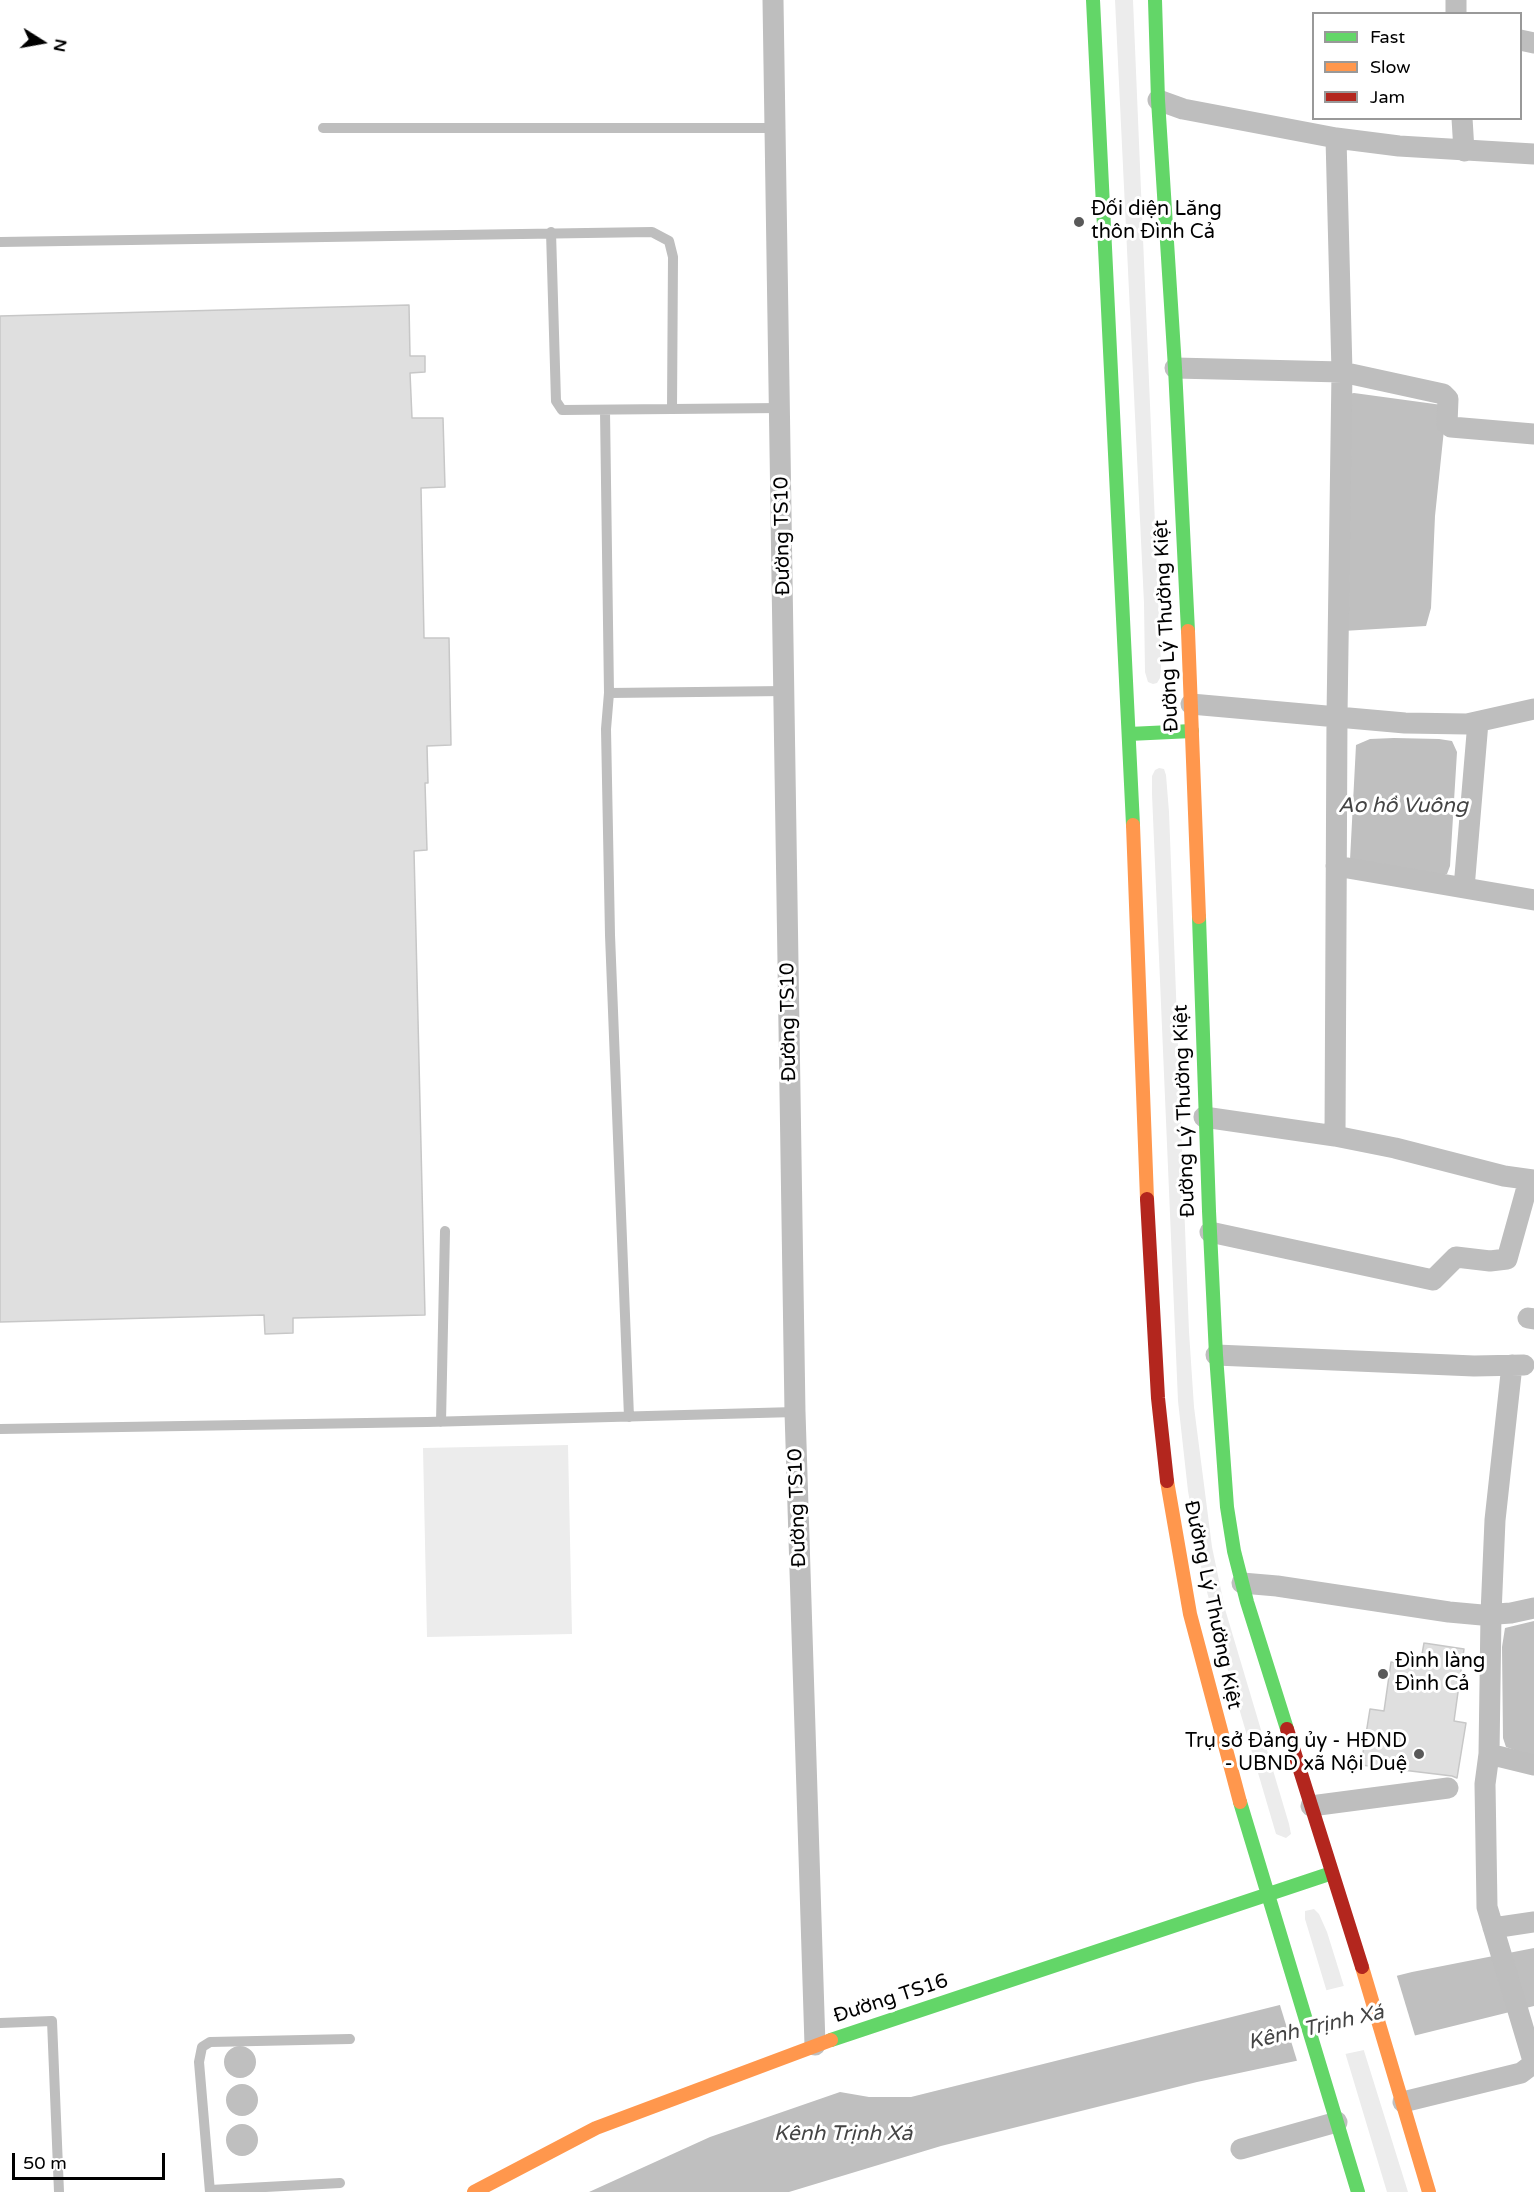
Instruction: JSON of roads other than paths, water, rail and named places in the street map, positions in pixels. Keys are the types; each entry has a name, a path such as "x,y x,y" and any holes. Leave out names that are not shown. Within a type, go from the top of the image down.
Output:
{"main road":[{"name":"Đường Lý Thường Kiệt","path":"1093,0 1129,734 1146,1197 1158,1398 1169,1503 1178,1557 1202,1664 1267,1894 1358,2192"},
{"name":"Đường Lý Thường Kiệt","path":"1155,0 1158,100 1191,704 1204,1117 1216,1355 1227,1507 1242,1583 1392,2063 1429,2192"},
{"path":"1129,734 1192,731"},
{"name":"Đường TS16","path":"474,2192 596,2128 814,2045 1332,1873"}],"street":[{"name":"Đường TS10","path":"773,0 795,1412 814,2045"},
{"path":"1158,100 1183,109 1336,138 1399,146 1534,154"},
{"path":"1462,120 1464,151"},
{"path":"1335,1137 1336,716 1342,372 1336,138"},
{"path":"1174,368 1342,372 1443,394 1448,399 1447,424 1450,427 1534,434"},
{"path":"1191,704 1405,723 1467,724 1534,709"},
{"path":"1464,888 1478,722"},
{"path":"1336,866 1534,900"},
{"path":"1204,1117 1292,1128 1395,1148 1504,1176 1531,1180 1507,1259 1490,1261 1456,1257 1433,1280 1210,1232"},
{"path":"1216,1355 1474,1366 1518,1365 1495,1520 1489,1754 1485,1784 1485,1877 1486,1907 1534,2063 1521,2073 1403,2102"},
{"path":"1242,1583 1277,1586 1449,1612 1491,1614 1534,1608"},
{"path":"1489,1754 1534,1765"},
{"path":"1311,1806 1448,1788"},
{"path":"1494,1931 1534,1922"},
{"path":"1241,2149 1337,2122"}],"lane":[{"path":"322,128 776,128"},
{"path":"551,232 556,401 562,410 781,408"},
{"path":"0,242 652,232 669,241 673,257 672,410"},
{"path":"605,411 609,693 606,729 610,935 629,1417"},
{"path":"609,693 785,691"},
{"path":"441,1422 445,1231"},
{"path":"0,1429 441,1422 795,1412"},
{"path":"0,2023 52,2021 59,2192"},
{"path":"340,2183 210,2191 199,2062 202,2047 210,2042 350,2039"}],"water":[{"path":"1354,393 1442,405 1445,420 1435,516 1431,608 1426,626 1343,631 1339,396"},
{"name":"Ao hồ Vuông","path":"1370,739 1452,741 1457,752 1450,866 1447,874 1431,875 1350,860 1356,745"},
{"path":"1534,1621 1534,1757 1506,1747 1503,1738 1502,1647 1505,1628"},
{"name":"Kênh Trịnh Xá","path":"1534,1948 1534,2006 1413,2036 1197,2082 941,2146 789,2192 589,2192 710,2137 840,2092 869,2097 911,2097 1412,1972"},
{"path":"240,2046 252,2050 256,2062 252,2074 240,2078 228,2074 224,2062 228,2050"},
{"path":"242,2084 254,2088 258,2100 254,2112 242,2116 230,2112 226,2100 230,2088"},
{"path":"242,2124 254,2128 258,2140 254,2152 242,2156 230,2152 226,2140 230,2128"}],"place":[{"name":"Đối diện Lăng thôn Đình Cả","path":"1079,222"},
{"name":"Đình làng Đình Cả","path":"1383,1674"},
{"name":"Trụ sở Đảng ủy - HĐND - UBND xã Nội Duệ","path":"1419,1754"}]}
